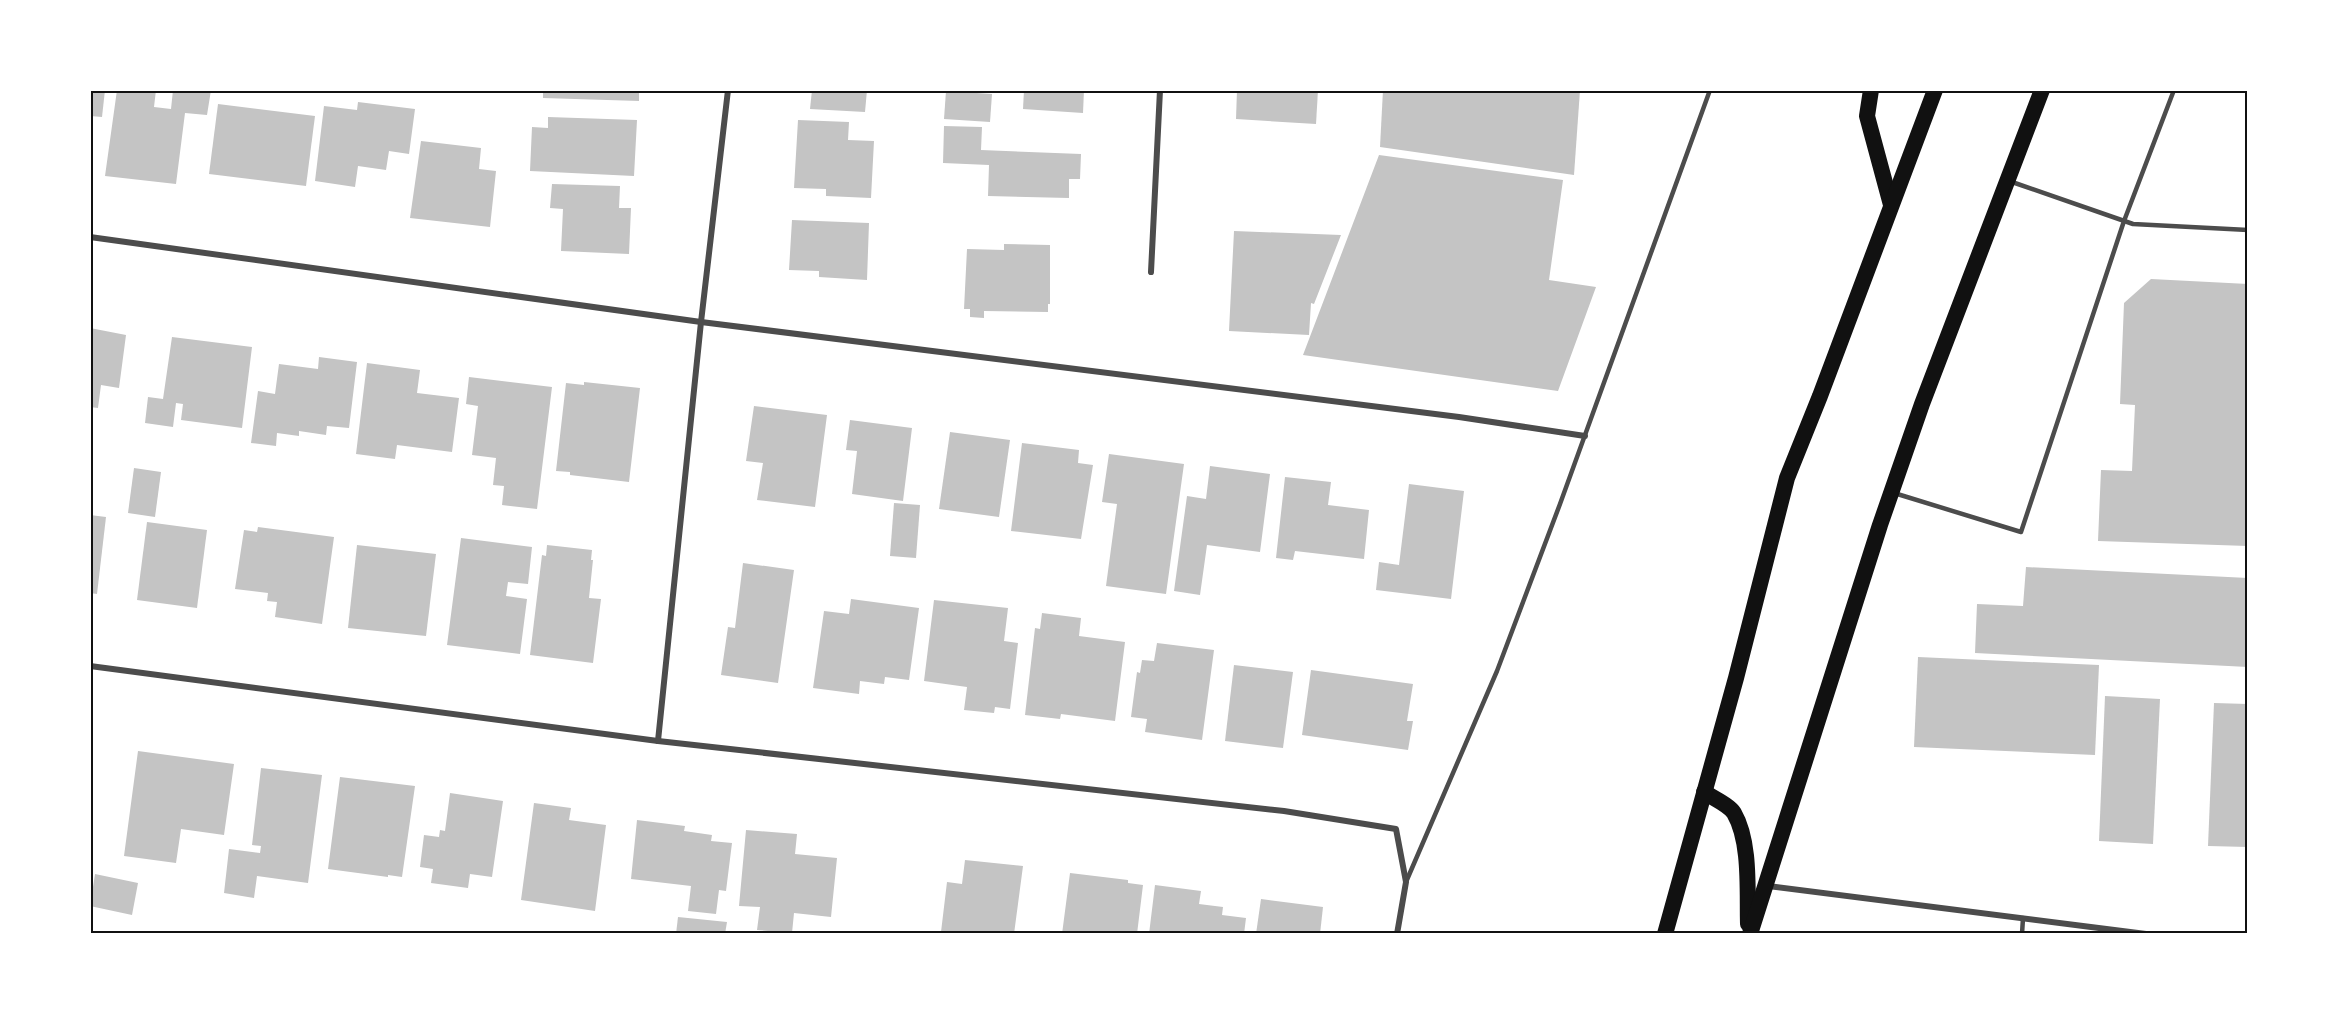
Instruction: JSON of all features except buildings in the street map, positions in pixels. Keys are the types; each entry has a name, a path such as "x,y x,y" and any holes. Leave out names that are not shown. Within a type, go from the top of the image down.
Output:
{"highway":[{"path":"1871,90 1867,116 1891,205"},
{"path":"1665,934 1736,678 1787,478 1935,90"},
{"path":"1749,934 1922,404 2042,90"},
{"path":"1704,792 1734,812 1743,838 1749,934"}],"street":[{"path":"658,741 701,322 728,90"},
{"path":"1151,272 1160,90"},
{"path":"90,237 701,322 1448,415 1585,435"},
{"path":"90,666 658,741 1284,811 1396,829 1406,882 1397,934"},
{"path":"1764,885 2146,934"}],"lane":[{"path":"1406,882 1497,670 1710,90"},
{"path":"1893,492 2021,532 2124,221 2174,90"},
{"path":"2007,180 2133,224 2248,230"},
{"path":"2022,934 2024,918"}]}
